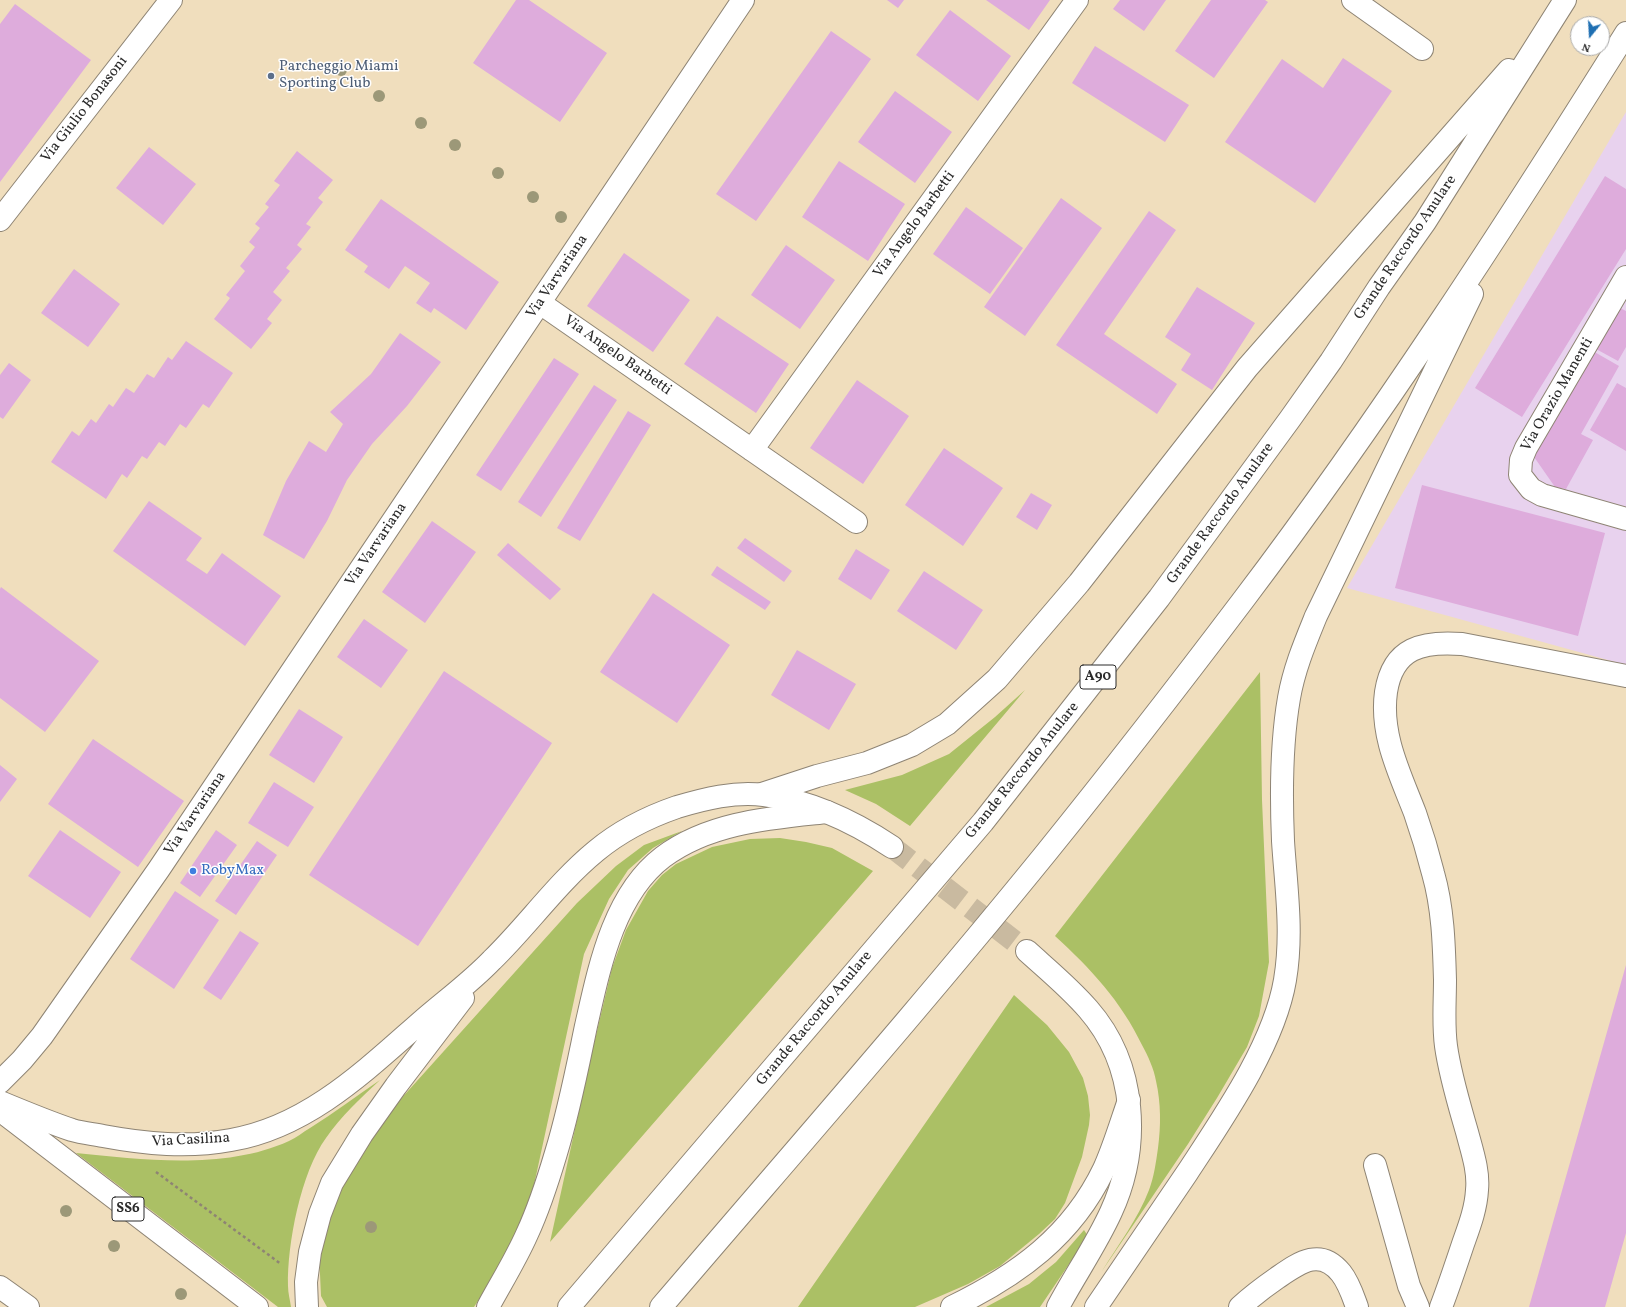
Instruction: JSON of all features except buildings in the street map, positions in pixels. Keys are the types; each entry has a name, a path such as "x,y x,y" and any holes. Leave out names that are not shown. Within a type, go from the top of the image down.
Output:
{"main road":[{"name":"Via Giulio Bonasoni","path":"0,220 171,0"},
{"name":"Via Varvariana","path":"0,1082 22,1060 42,1036 137,901 743,0"},
{"name":"Via Angelo Barbetti","path":"752,450 1077,0"},
{"path":"1353,0 1422,49"},
{"path":"762,794 817,776 867,763 912,745 947,724 997,679 1008,668 1079,582 1247,368 1560,9"},
{"name":"Grande Raccordo Anulare","path":"569,1307 983,822 1150,610 1331,361 1379,287 1425,222 1560,9"},
{"path":"661,1307 1036,865 1246,597 1333,477 1425,344 1546,161 1626,33"},
{"path":"1096,1307 1236,1097 1277,1012 1285,982 1289,947 1288,904 1283,839 1283,755 1289,697 1299,658 1320,609 1507,221"},
{"name":"Via Orazio Manenti","path":"1626,277 1526,448 1520,468 1520,475 1524,482 1537,493 1626,519"},
{"name":"Via Angelo Barbetti","path":"540,303 856,522"},
{"path":"1442,1307 1470,1223 1477,1190 1477,1178 1474,1158 1456,1093 1446,1046 1443,931 1438,893 1416,816 1390,745 1387,729 1385,710 1386,692 1390,677 1397,662 1407,652 1418,646 1440,642 1462,644 1626,676"},
{"path":"307,1307 306,1282 310,1252 320,1214 332,1183 362,1134 396,1086 492,961 582,864 608,841 652,817 696,801 731,795 762,794 797,802 827,812 864,830 892,847"},
{"path":"488,1307 527,1235 542,1198 563,1128 594,988 602,961 621,910 629,896 639,882 663,857 697,837 725,827 765,819 827,812"},
{"path":"1027,951 1073,993 1101,1025 1118,1060 1125,1079 1129,1100 1129,1146 1122,1187 1106,1223 1058,1307"},
{"name":"Via Casilina","path":"0,1102 75,1131 131,1141 174,1145 233,1140 280,1126 337,1092 492,961"},
{"path":"952,1307 994,1285 1028,1262 1054,1239 1073,1218 1090,1194 1104,1169 1129,1100"},
{"name":"SS6","path":"0,1110 257,1307"},
{"path":"1376,1165 1410,1286 1418,1307"},
{"path":"1240,1307 1294,1266 1305,1260 1314,1259 1330,1262 1342,1274 1348,1284 1357,1307"},
{"path":"0,1287 23,1304"}],"path":[{"path":"153,1169 286,1268"}],"shaded area":[{"path":"1626,112 1626,665 1347,588"}],"green space":[{"path":"1260,672 1262,800 1269,962 1259,1016 1247,1047 1217,1098 1188,1144 1102,1271 1134,1222 1151,1185 1159,1140 1159,1098 1155,1076 1134,1029 1104,986 1055,936"},
{"path":"1025,690 910,826 876,804 845,790 902,775 949,754 995,717"},
{"path":"682,831 653,848 628,870 609,899 584,954 534,1185 513,1247 474,1307 327,1307 321,1296 319,1252 331,1211 346,1173 372,1131 577,903 616,866 644,845"},
{"path":"780,838 832,848 873,871 550,1242 612,968 626,930 648,891 662,875 676,864 712,847 750,839"},
{"path":"1014,995 1047,1025 1069,1052 1083,1078 1088,1096 1090,1115 1082,1157 1065,1203 1055,1219 1000,1266 968,1284 915,1307 798,1307"},
{"path":"380,1080 338,1122 317,1152 309,1170 297,1209 290,1250 288,1286 291,1307 278,1307 76,1153 156,1160 184,1160 239,1156 265,1150 294,1138"},
{"path":"1084,1230 1088,1236 1040,1307 986,1307 1029,1284 1056,1262"}],"tunnel":[{"path":"892,847 1027,951"}],"place":[{"name":"Parcheggio Miami Sporting Club","path":"271,76"},
{"name":"RobyMax","path":"193,871"}]}
